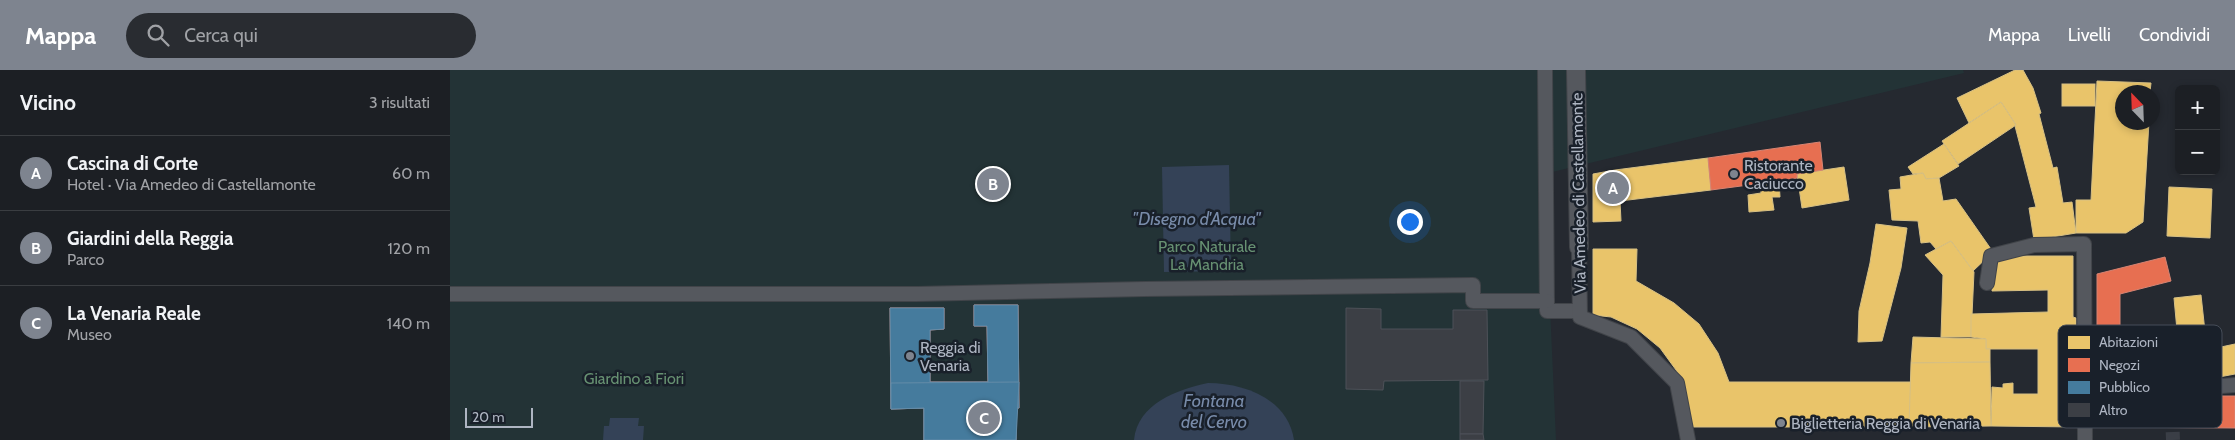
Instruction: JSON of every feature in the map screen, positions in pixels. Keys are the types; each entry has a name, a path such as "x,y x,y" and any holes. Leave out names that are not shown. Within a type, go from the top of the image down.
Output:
{"street":[{"path":"1545,70 1547,311 1580,314 1630,337 1677,383 1688,440"},
{"name":"Via Amedeo di Castellamonte","path":"1576,70 1580,314"},
{"path":"1987,283 1991,256 2034,245 2084,244 2084,325"},
{"path":"450,294 916,294 1473,285 1473,301 1547,301"},
{"path":"2222,386 2235,385"}],"green space":[{"name":"Parco Naturale La Mandria","path":"450,70 1963,70 1964,73 1544,174 1556,440 450,440"}],"water":[{"name":"\"Disegno d'Acqua\"","path":"1229,165 1231,271 1164,272 1162,167"},
{"name":"Fontana del Cervo","path":"1208,383 1236,386 1262,396 1274,404 1283,414 1290,426 1294,440 1134,440 1137,427 1143,417 1161,400 1184,389"},
{"path":"610,418 639,418 638,426 644,426 643,440 603,440 604,426 609,426"}],"building: Abitazioni":[{"path":"2015,70 2023,70 2033,88 2041,113 2039,114 2053,168 2057,167 2063,203 2072,202 2076,233 2034,240 2029,208 2036,207 2016,125 2001,102 1969,123 1957,98"},
{"path":"2097,81 2151,83 2151,85 2115,85 2115,130 2149,130 2143,222 2126,233 2076,233 2076,200 2091,200"},
{"path":"2062,84 2095,84 2095,106 2062,106"},
{"path":"2001,102 2016,125 1958,164 1942,141"},
{"path":"1944,144 1959,166 1939,178 1926,179 1923,173 1913,174 1908,167"},
{"path":"1708,158 1711,190 1620,201 1617,198 1615,170"},
{"path":"1844,167 1849,200 1802,208 1797,174"},
{"path":"1615,170 1621,221 1593,222 1593,174"},
{"path":"1923,173 1926,179 1939,178 1943,201 1956,199 1993,252 1973,271 1951,241 1936,249 1930,242 1921,243 1918,221 1892,220 1889,190 1901,189 1900,177"},
{"path":"1779,181 1780,197 1772,197 1774,210 1749,212 1748,195 1761,193 1760,184"},
{"path":"2169,187 2212,189 2210,238 2167,236"},
{"path":"1876,224 1907,228 1901,268 1882,341 1858,342 1859,311 1870,263"},
{"path":"1951,241 1974,272 1971,337 1941,337 1943,275 1925,255"},
{"path":"1593,249 1637,249 1636,281 1674,303 1699,324 1718,353 1729,382 1911,382 1909,427 1690,427 1686,393 1676,370 1660,348 1637,329 1611,317 1593,315"},
{"path":"1993,256 2073,256 2073,317 2076,318 2076,325 2058,325 2058,427 1991,426 1992,387 2003,388 2003,384 2013,383 2013,394 2038,394 2038,349 1986,349 1986,339 1971,337 1971,314 2048,312 2048,290 1992,291"},
{"path":"2201,295 2204,325 2177,325 2174,298"},
{"path":"1913,337 1986,339 1986,349 1990,349 1990,362 1911,363"},
{"path":"2235,344 2235,374 2222,376 2222,347"},
{"path":"1990,362 1991,426 1909,427 1911,363"}],"building: Negozi":[{"path":"1820,142 1823,170 1797,174 1797,178 1711,190 1708,158"},
{"path":"2165,257 2171,281 2120,294 2120,325 2097,325 2097,274"},
{"name":"Reggia di Venaria","path":"974,305 1018,305 1019,408 1016,408 1016,440 924,440 924,408 891,409 890,308 944,308 944,329 930,330 930,382 988,382 987,326 974,326"},
{"path":"2222,396 2235,396 2235,428 2222,428"}],"building: Pubblico":[{"name":"Reggia di Venaria","path":"974,305 1018,305 1019,408 1016,408 1016,440 924,440 924,408 891,409 890,308 944,308 944,329 930,330 930,382 988,382 987,326 974,326"},
{"path":"1019,382 1016,440 924,440 924,408 891,409 891,383"}],"building: Altro":[{"path":"1346,308 1381,309 1381,329 1453,329 1453,310 1487,310 1488,380 1384,381 1383,390 1346,389"},
{"path":"1460,381 1484,381 1483,434 1460,434"},
{"path":"1460,434 1483,434 1484,440 1460,440"}],"tunnel":[{"path":"2173,428 2173,440"}],"place":[{"name":"Ristorante Caciucco","path":"1734,174"},
{"name":"Giardini della Reggia","path":"993,184"},
{"name":"Cascina di Corte","path":"1613,188"},
{"name":"Reggia di Venaria","path":"910,356"},
{"name":"La Venaria Reale","path":"984,418"},
{"name":"Biglietteria Reggia di Venaria","path":"1781,423"}],"park label":[{"name":"Giardino a Fiori","path":"634,378"}]}
